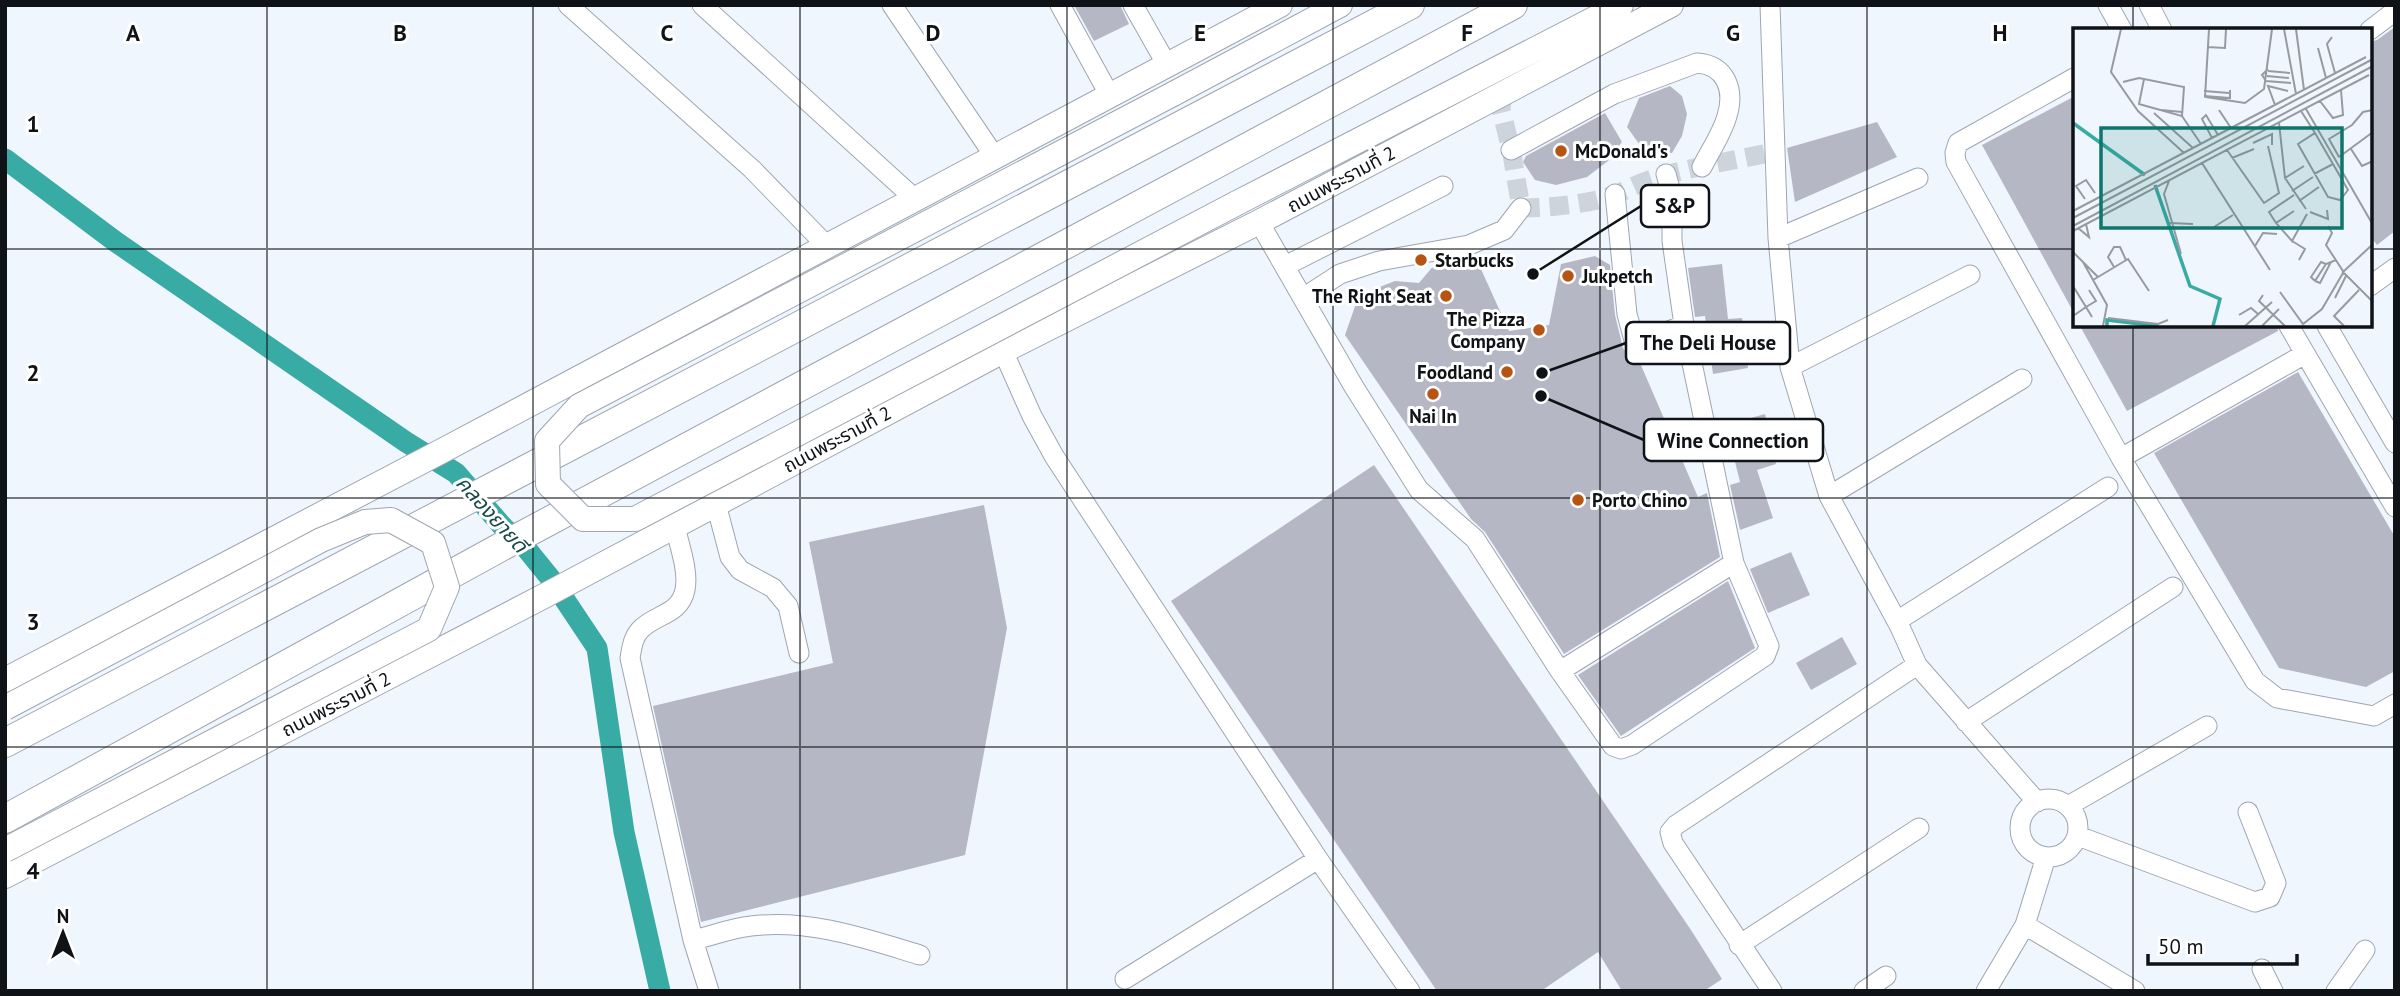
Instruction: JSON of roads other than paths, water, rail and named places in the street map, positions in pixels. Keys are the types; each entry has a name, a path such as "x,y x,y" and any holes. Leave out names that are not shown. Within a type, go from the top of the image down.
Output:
{"highway":[{"path":"5,743 1410,5"},
{"path":"5,819 522,536 1513,5"}],"main road":[{"path":"7,677 440,452 1280,5"},
{"path":"1340,5 579,406 547,440 548,484 583,519 635,519 1621,5"},
{"name":"ถนนพระรามที่ 2","path":"5,876 544,596 1003,351 1259,222 1671,5"},
{"path":"5,708 321,540 365,522 391,520 433,543 447,587 429,629 5,850"}],"street":[{"path":"568,5 752,169 827,246"},
{"path":"702,5 915,199"},
{"path":"892,5 995,157"},
{"path":"1060,5 1110,96"},
{"path":"1133,5 1167,65"},
{"path":"1770,5 1778,239 1790,367 1829,496 1897,621 1917,665 2037,802"},
{"path":"2108,5 2121,28"},
{"path":"2149,5 2161,28"},
{"path":"2372,28 2395,11"},
{"path":"1511,150 1614,94 1697,63 1710,64 1724,75 1729,96 1727,116 1702,167"},
{"path":"2073,79 1958,143 1956,162 2121,458 2255,681 2277,698 2374,716 2395,704"},
{"path":"1259,222 1354,387 1419,489 1475,539 1560,671 1613,747 1621,749 1632,746 1765,656 1769,646 1734,563 1684,325 1672,242 1672,196 1666,174"},
{"path":"1778,239 1918,178"},
{"path":"1285,266 1443,186"},
{"path":"1615,194 1627,314 1634,344 1684,325"},
{"path":"1303,298 1340,274 1379,261 1469,245 1504,230 1521,208"},
{"path":"2372,285 2395,268"},
{"path":"1790,367 1970,275"},
{"path":"2290,327 2395,507"},
{"path":"2328,327 2395,443"},
{"path":"1003,351 1032,416 1054,456 1318,859 1410,991"},
{"path":"2121,458 2305,354"},
{"path":"1829,496 2022,379"},
{"path":"1897,621 2108,487"},
{"path":"716,504 730,557 740,570 773,588 788,606 799,653"},
{"path":"675,526 686,589 680,604 642,628 633,640 630,658 693,940 709,991"},
{"path":"1560,671 1734,563"},
{"path":"1966,722 2173,587"},
{"path":"1772,991 1673,843 1670,832 1676,825 1917,665"},
{"path":"2068,806 2207,726"},
{"path":"2053,799 2068,806 2077,820 2077,836 2069,850 2054,857 2046,857 2029,849 2021,832 2024,814 2037,802 2053,799"},
{"path":"2077,836 2255,902 2270,897 2276,884 2248,812"},
{"path":"1739,945 1919,828"},
{"path":"1986,991 2025,925 2046,857"},
{"path":"1125,979 1318,859"},
{"path":"693,940 749,926 807,925 850,934 920,956"},
{"path":"2025,925 2135,991"},
{"path":"2336,991 2365,950"},
{"path":"2262,969 2273,991"},
{"path":"1864,991 1886,976"}],"waterway":[{"name":"คลองยายดี","path":"5,159 116,242 406,442 456,473 504,528 521,542 551,579 597,648 624,832 660,991"}],"tunnel":[{"path":"1503,94 1501,109 1521,208 1583,203 1617,194 1662,176 1773,152"}],"place":[{"name":"McDonald's","path":"1561,151"},
{"name":"Starbucks","path":"1421,260"},
{"name":"S&P","path":"1533,274"},
{"name":"Jukpetch","path":"1568,276"},
{"name":"The Right Seat","path":"1446,296"},
{"name":"The Pizza Company","path":"1539,330"},
{"name":"Foodland","path":"1507,372"},
{"name":"The Deli House","path":"1542,373"},
{"name":"Nai In","path":"1433,394"},
{"name":"Wine Connection","path":"1541,396"},
{"name":"Porto Chino","path":"1578,500"}]}
